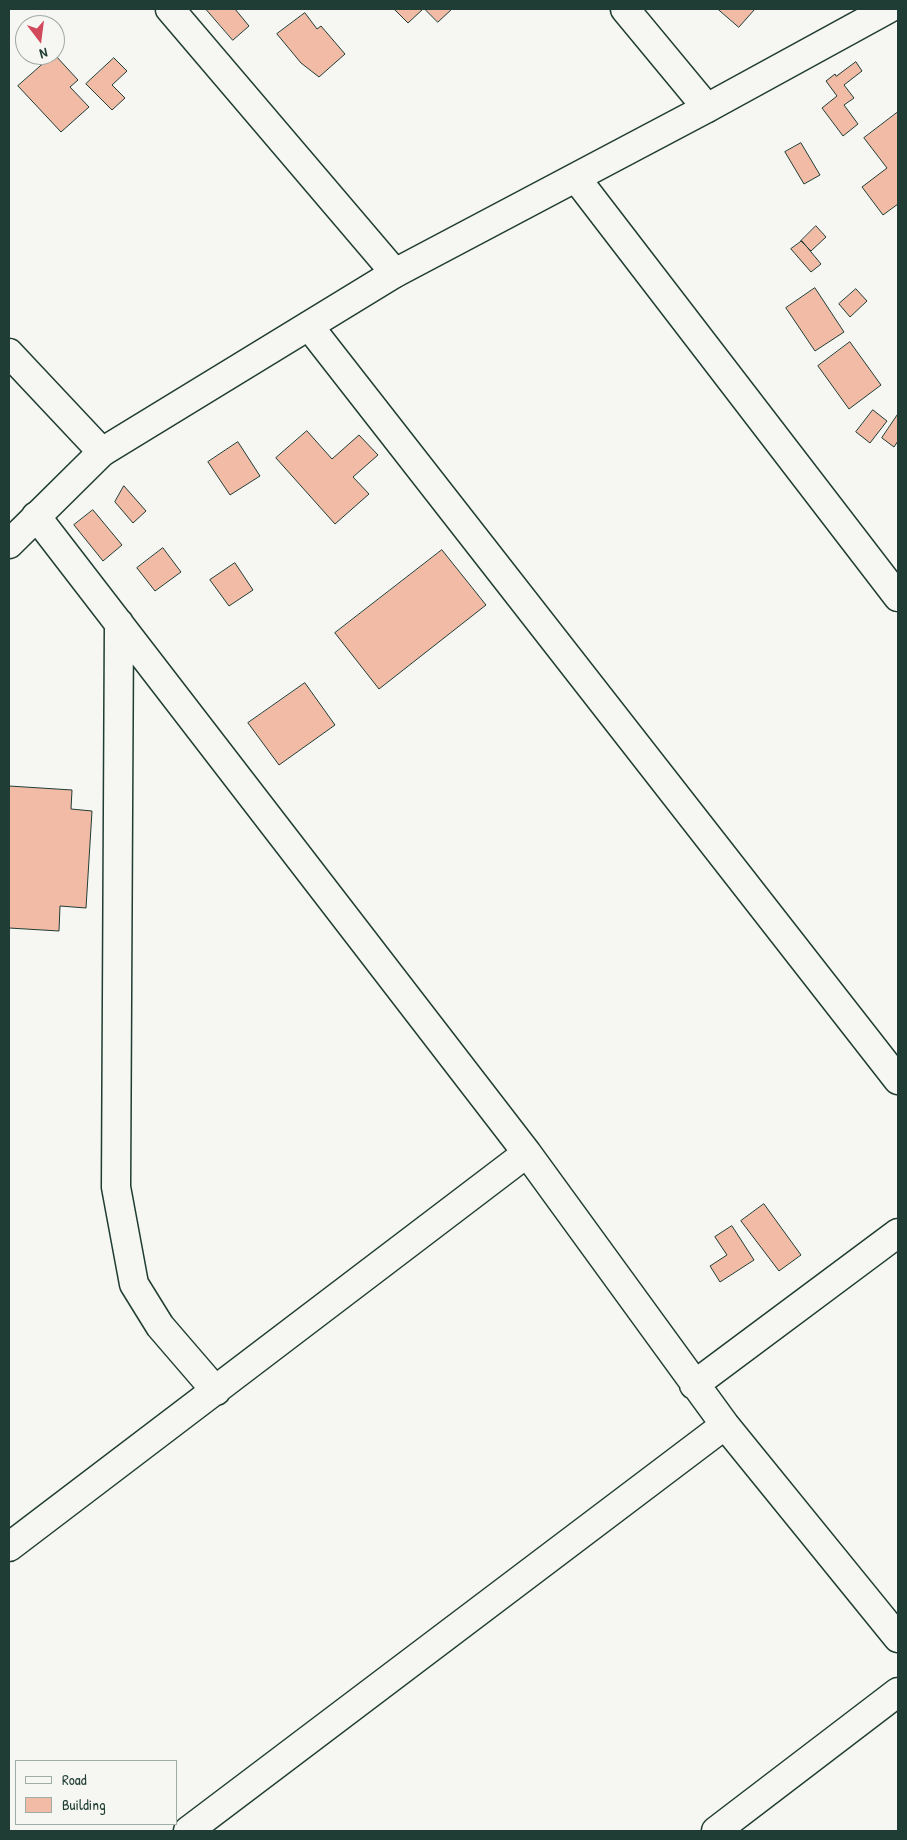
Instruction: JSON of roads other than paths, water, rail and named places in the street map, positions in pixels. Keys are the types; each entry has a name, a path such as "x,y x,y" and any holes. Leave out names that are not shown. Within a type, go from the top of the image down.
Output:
{"street":[{"path":"170,9 395,273"},
{"path":"625,9 708,108"},
{"path":"9,544 102,452 395,273 708,108 888,9"},
{"path":"576,178 898,597"},
{"path":"309,326 898,1080"},
{"path":"9,353 102,452"},
{"path":"36,516 527,1153 694,1385 898,1638"},
{"path":"118,623 116,1187 134,1284 160,1326 216,1391"},
{"path":"9,1547 527,1153"},
{"path":"694,1385 898,1233"},
{"path":"188,1831 725,1425"},
{"path":"716,1831 898,1692"}]}
